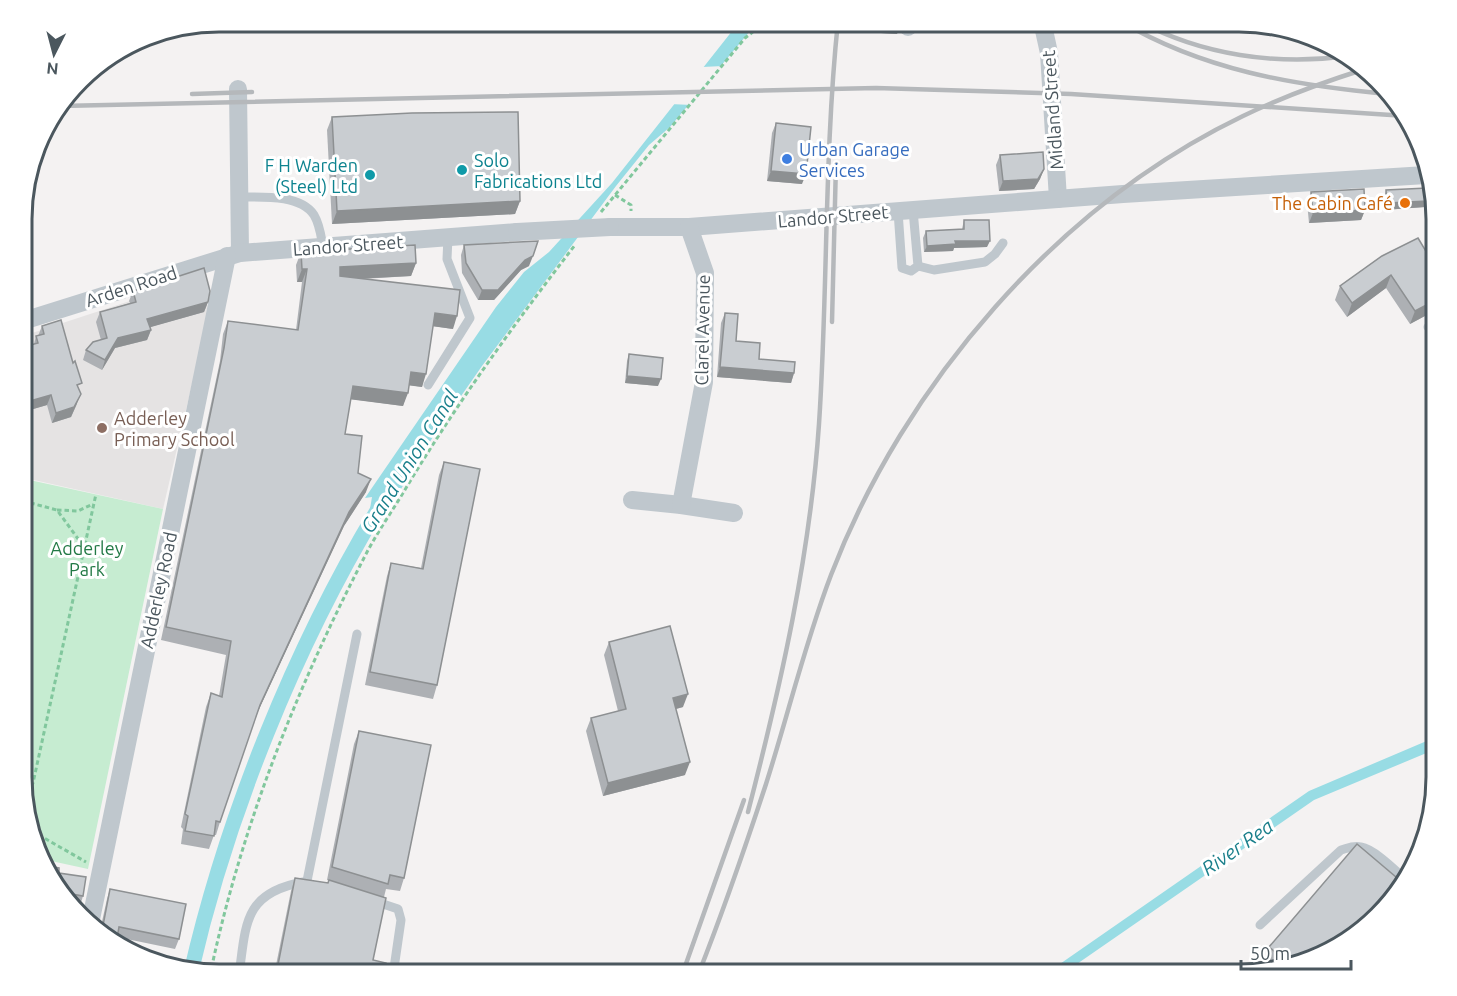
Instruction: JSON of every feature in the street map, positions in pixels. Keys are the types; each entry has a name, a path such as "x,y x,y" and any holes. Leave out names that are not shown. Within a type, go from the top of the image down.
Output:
{"street":[{"name":"Midland Street","path":"1044,32 1049,53 1058,199"},
{"name":"Adderley Road","path":"92,915 233,254 239,197 238,89"},
{"name":"Landor Street","path":"233,254 517,232 605,220 630,227 689,227 1058,199 1420,175"},
{"name":"Clarel Avenue","path":"681,505 704,382 705,273 689,227"},
{"name":"Arden Road","path":"32,318 233,254"},
{"path":"632,500 734,513"}],"lane":[{"path":"239,197 257,197 298,203 313,213 320,228 323,247"},
{"path":"905,211 902,268 911,271 918,266 934,270 985,262 995,254 1002,243"},
{"path":"905,211 918,266"},
{"path":"428,385 470,318 447,259 448,237"},
{"path":"307,881 357,634"},
{"path":"1260,925 1341,850 1362,847 1389,864 1399,874"},
{"path":"241,964 246,927 255,905 285,885 307,881 318,884"},
{"path":"364,898 398,909 401,920 395,964"}],"path":[{"path":"605,220 615,195 745,38 753,32"},
{"path":"615,195 631,205 630,227"},
{"path":"212,964 221,923 266,778 310,669 367,552 436,438 512,329 579,241"},
{"path":"32,785 96,494"},
{"path":"32,503 57,510 78,511 93,504"},
{"path":"57,510 84,547"},
{"path":"40,836 101,871"}],"shaded area":[{"name":"Adderley Primary School","path":"200,278 209,311 163,509 32,480 32,333"}],"green space":[{"name":"Adderley Park","path":"32,481 163,509 88,869 51,861 41,838 35,814 32,790"}],"water":[{"path":"731,32 749,32 670,127 649,145 616,186 482,366 436,432 393,502 375,518 370,528 364,524 372,497 365,498 496,307 524,272 549,252 612,183"},
{"name":"River Rea","path":"1425,742 1425,754 1314,800 1077,964 1060,964 1309,791"}],"pier":[{"path":"723,66 692,105 670,104 702,67"}],"building":[{"path":"518,112 520,201 337,211 332,117 412,113"},
{"name":"Urban Garage Services","path":"776,123 811,127 806,174 771,171"},
{"path":"1043,152 1044,169 1038,179 1003,181 1000,155"},
{"path":"1423,188 1424,201 1387,203 1386,190"},
{"path":"1364,189 1365,210 1313,213 1311,192"},
{"path":"964,220 989,220 990,241 955,241 956,244 927,246 926,231 964,229"},
{"path":"1418,238 1425,250 1425,306 1415,311 1391,275 1352,303 1340,286 1382,256"},
{"path":"538,241 533,256 525,260 498,290 482,290 466,263 464,245"},
{"path":"415,245 416,263 340,267 340,276 460,290 457,316 435,313 426,374 411,372 408,393 353,386 345,434 362,436 358,473 371,479 349,512 260,705 220,822 216,821 214,836 185,831 188,816 185,814 211,693 222,697 231,641 166,627 228,321 298,330 307,269 302,269 301,252"},
{"path":"204,268 210,291 208,302 147,319 151,330 118,338 105,360 86,350 93,342 107,338 100,312 136,302 133,291"},
{"path":"725,313 738,314 736,341 760,343 759,359 795,362 794,373 720,367"},
{"path":"61,320 73,363 75,361 82,383 77,385 81,394 74,407 56,413 51,395 32,400 32,345 38,343 36,336 44,334 42,326"},
{"path":"629,354 663,358 661,379 627,376"},
{"path":"444,462 480,469 437,685 370,672 391,563 423,569"},
{"path":"670,626 688,694 673,698 690,762 608,783 591,718 626,709 609,642"},
{"path":"359,731 431,745 404,878 390,875 388,884 332,867"},
{"path":"1357,844 1396,877 1371,910 1343,933 1299,955 1284,959 1269,947"},
{"path":"54,867 59,868 59,873 86,877 83,896 72,894"},
{"path":"295,878 328,883 329,880 386,898 373,960 386,964 278,964"},
{"path":"110,889 186,904 179,939 119,927 118,935 103,925"}],"waterway":[{"name":"Grand Union Canal","path":"193,962 224,853 267,733 319,617 378,509"}],"railway":[{"path":"748,812 783,668 801,571 815,473 822,374 830,122 837,32"},
{"path":"1140,32 1183,52 1249,72 1317,86 1377,93"},
{"path":"1160,32 1214,50 1240,55 1294,60 1334,58"},
{"path":"702,964 758,808 831,575 862,504 900,435 945,369 995,307 1051,250 1111,198 1175,153 1243,116 1303,90 1355,72"},
{"path":"69,106 876,88 1071,94 1395,115"},
{"path":"192,94 252,92"},
{"path":"832,322 836,163"},
{"path":"686,964 744,800"}],"place":[{"name":"Urban Garage Services","path":"787,159"},
{"name":"Solo Fabrications Ltd","path":"462,170"},
{"name":"F H Warden (Steel) Ltd","path":"370,175"},
{"name":"The Cabin Café","path":"1405,203"},
{"name":"Adderley Primary School","path":"102,428"}]}
